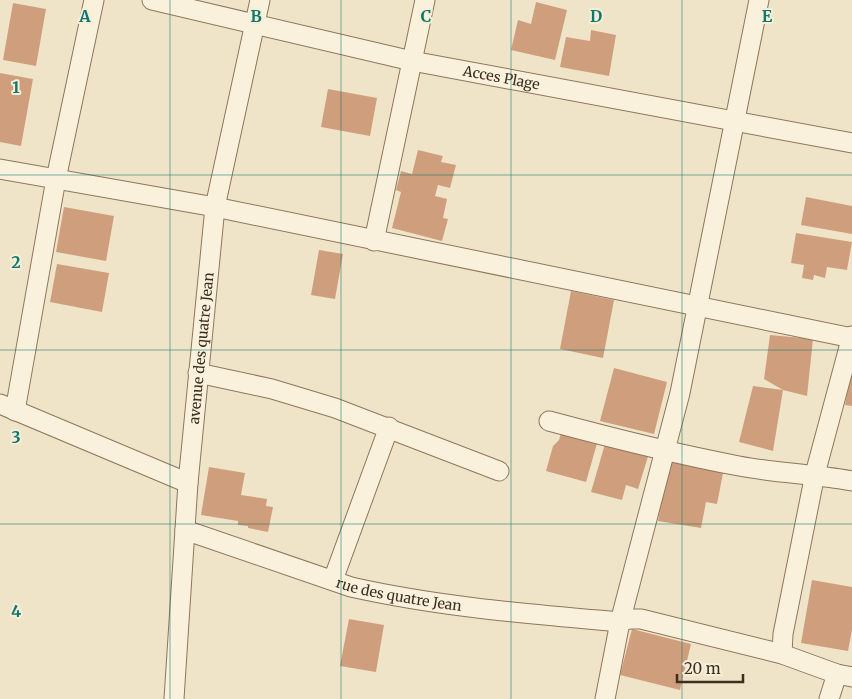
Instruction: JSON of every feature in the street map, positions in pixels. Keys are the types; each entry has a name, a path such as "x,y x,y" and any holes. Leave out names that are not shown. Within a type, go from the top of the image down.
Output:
{"street":[{"path":"94,0 8,407 188,483"},
{"name":"Acces Plage","path":"152,0 412,61 852,143"},
{"name":"avenue des quatre Jean","path":"174,699 188,483 215,207 260,0"},
{"path":"374,241 425,0"},
{"path":"605,699 620,622 666,452 698,306 733,121 759,0"},
{"path":"0,169 215,207 374,241 852,337 815,474 784,634 782,654"},
{"path":"198,373 272,389 389,427 499,471"},
{"path":"549,421 666,452 750,468 815,474 852,482"},
{"path":"333,580 389,427"},
{"name":"rue des quatre Jean","path":"185,530 373,592 472,609 620,622 641,619 782,654 844,676"},
{"path":"830,699 844,676"}],"building":[{"path":"536,2 567,10 555,60 511,50 518,20 531,24"},
{"path":"13,3 46,9 36,66 3,60"},
{"path":"591,30 616,35 609,76 560,67 566,37 590,41"},
{"path":"0,73 33,79 21,146 0,142"},
{"path":"328,89 377,98 370,136 321,127"},
{"path":"418,150 443,156 441,162 456,165 450,188 438,185 435,196 447,199 443,218 448,219 442,241 392,228 401,192 396,190 401,171 412,174"},
{"path":"806,197 852,206 852,234 801,225"},
{"path":"64,207 114,216 106,261 56,252"},
{"path":"796,233 852,242 847,270 827,267 825,278 814,275 813,280 802,278 804,265 791,263"},
{"path":"319,250 343,254 335,299 311,295"},
{"path":"57,264 109,273 102,312 50,302"},
{"path":"571,291 614,300 603,358 560,349"},
{"path":"770,335 813,339 807,396 783,390 764,379"},
{"path":"614,368 667,382 654,434 600,421"},
{"path":"852,372 852,406 845,405"},
{"path":"753,386 783,390 773,451 739,442"},
{"path":"562,430 598,440 586,482 546,471 553,446 559,440"},
{"path":"607,437 650,450 638,489 626,485 622,500 591,492"},
{"path":"669,458 724,468 717,504 706,502 701,528 658,521"},
{"path":"209,467 245,473 241,495 267,499 266,506 273,507 268,532 238,525 238,521 201,515"},
{"path":"812,580 852,587 852,630 848,651 801,643"},
{"path":"349,619 384,625 376,672 340,666"},
{"path":"632,629 691,644 680,690 620,675"}]}
